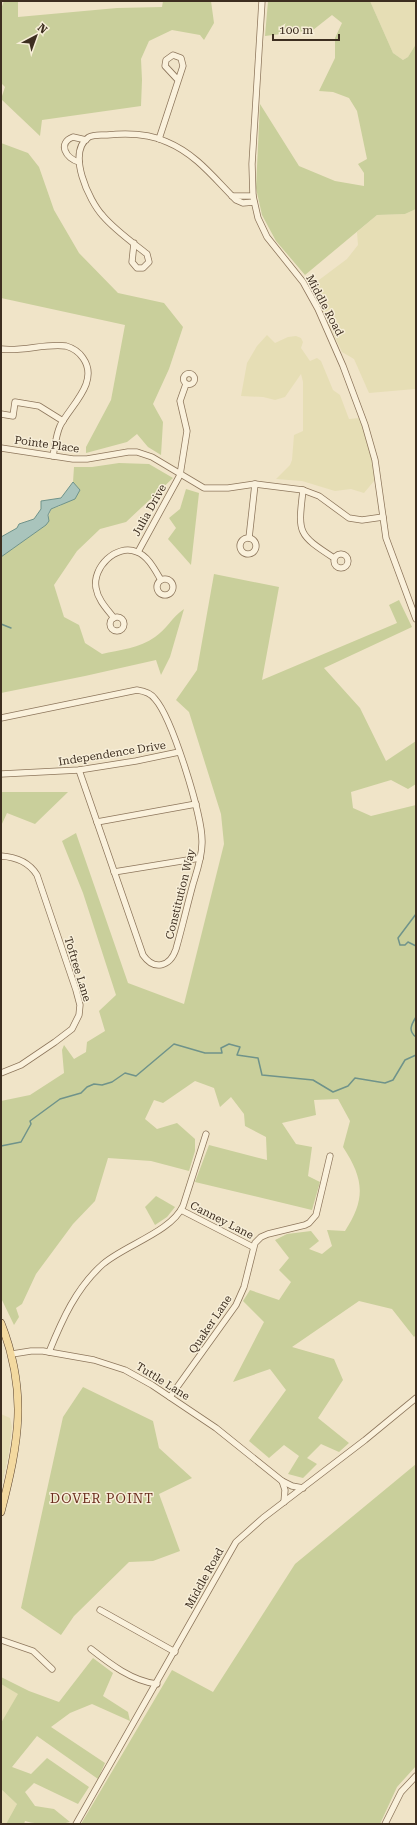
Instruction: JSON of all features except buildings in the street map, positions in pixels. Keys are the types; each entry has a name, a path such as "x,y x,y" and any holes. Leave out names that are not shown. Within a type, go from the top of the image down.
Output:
{"main road":[{"path":"1,1323 12,1354 18,1388 19,1419 15,1450 1,1512"}],"street":[{"name":"Middle Road","path":"262,1 252,164 253,199 258,218 268,237 302,282 315,304 343,366 370,440 379,482 383,517 391,553 416,619"},
{"path":"160,139 178,80"},
{"path":"134,243 106,220 90,198 79,162 81,148 86,140 94,136 125,134 160,139 176,146 201,163 232,196 253,199"},
{"path":"79,162 66,155 64,145 66,141 73,137 86,140"},
{"path":"1,349 24,350 62,346 70,348 81,354 87,366 87,383 58,430 53,456"},
{"name":"Julia Drive","path":"114,618 98,594 96,585 98,571 107,559 115,554 125,551 138,552 180,475 187,430 180,398 186,384"},
{"path":"1,414 13,416 15,402 39,406 63,421"},
{"name":"Pointe Place","path":"1,448 79,460 128,452 137,452 152,457 199,486 209,489 255,484 303,490 319,496 349,518 362,520 383,517"},
{"path":"249,538 255,484"},
{"path":"303,490 300,522 302,531 311,542 334,558"},
{"path":"138,552 145,557 161,580"},
{"name":"Constitution Way","path":"1,718 142,690 154,697 160,705 171,728 179,752 196,804 202,832 200,858 176,950 171,959 163,964 153,964 143,955 79,770"},
{"name":"Independence Drive","path":"1,774 79,770 179,752"},
{"path":"97,822 196,804"},
{"name":"Toftree Lane","path":"1,856 22,861 31,867 37,876 76,990 80,1010 77,1020 68,1032 21,1066 1,1073"},
{"path":"114,872 200,858"},
{"path":"49,1352 73,1299 92,1274 116,1254 167,1225 176,1218 181,1210 206,1134"},
{"path":"253,1247 264,1235 305,1226 313,1219 319,1206 330,1156"},
{"name":"Canney Lane","path":"181,1210 253,1247"},
{"name":"Quaker Lane","path":"170,1397 236,1305 244,1288 253,1247"},
{"name":"Tuttle Lane","path":"12,1354 31,1351 49,1352 116,1366 142,1379 227,1435 282,1481 292,1486 303,1488"},
{"name":"Middle Road","path":"76,1824 157,1684 231,1550 244,1534 365,1440 416,1398"},
{"path":"282,1481 285,1490 284,1502"},
{"path":"100,1610 175,1652"},
{"path":"1,1640 33,1651 52,1669"},
{"path":"91,1649 111,1664 128,1674 144,1681 157,1684"},
{"path":"385,1824 401,1792 416,1776"}],"shaded area":[{"path":"370,1 416,1 416,44 408,57 403,60 393,53"},
{"path":"416,209 416,391 415,389 369,393 354,359 342,352 311,286 347,259 358,245 357,232 377,215 405,214"},
{"path":"267,335 275,343 288,337 296,336 301,338 303,342 301,348 310,361 317,358 321,361 333,390 340,395 349,419 359,418 368,441 374,468 374,481 364,493 351,489 335,491 302,481 276,479 290,465 292,460 294,435 303,431 303,382 301,374 285,397 275,400 263,397 241,396 247,363 257,346"},
{"path":"1,1414 10,1418 12,1427 9,1453 1,1489"},
{"path":"1,1684 19,1694 1,1723"},
{"path":"1,1789 17,1804 6,1824 1,1824"}],"green space":[{"path":"4,1 18,1 18,17 117,8 162,7 163,1 211,1 214,23 204,40 200,35 172,30 149,41 141,59 141,106 42,120 40,136 1,99 5,87 1,83 1,9"},
{"path":"268,1 370,1 393,53 403,60 408,57 416,44 416,209 405,214 377,215 305,275 276,241 262,215 256,188 260,104 299,166 335,181 364,186 364,173 358,164 367,159 357,111 349,98 333,92 319,91 335,58 335,38 342,23 332,15 313,30 265,36"},
{"path":"1,143 28,153 39,167 54,210 79,253 118,293 164,303 183,327 169,369 153,404 163,422 161,455 148,447 137,434 127,442 86,453 86,447 111,400 125,325 1,298"},
{"path":"119,463 149,464 173,478 126,522 100,529 77,551 54,585 64,617 79,625 85,643 102,654 129,648 149,641 159,634 184,609 170,657 161,675 156,660 1,693 1,557 46,525 51,509 60,506 80,490 73,482 74,467 92,467"},
{"path":"186,489 199,493 191,565 168,539 176,528 169,518 180,509"},
{"path":"214,574 279,587 262,680 397,623 389,605 399,600 412,627 324,668 360,708 386,761 416,741 416,784 408,789 391,780 351,792 353,808 371,816 416,805 416,1335 414,1337 392,1309 359,1301 292,1347 334,1359 343,1380 318,1418 349,1443 339,1452 321,1444 307,1458 317,1464 303,1478 288,1474 299,1456 284,1445 269,1458 249,1441 286,1390 270,1369 233,1382 264,1322 243,1301 250,1290 279,1300 291,1282 279,1270 289,1258 275,1240 287,1234 311,1231 319,1241 309,1249 322,1254 332,1246 327,1230 345,1231 352,1220 359,1199 360,1189 355,1169 343,1147 350,1121 338,1099 314,1100 316,1115 282,1123 296,1144 312,1147 308,1176 320,1182 312,1210 195,1182 209,1145 267,1160 266,1137 245,1126 244,1114 231,1097 220,1107 214,1088 195,1081 163,1103 154,1100 145,1119 157,1129 177,1123 195,1139 195,1151 189,1171 151,1161 108,1158 95,1201 73,1224 36,1274 22,1304 16,1308 19,1317 14,1325 1,1298 1,1101 30,1095 64,1073 62,1050 64,1045 74,1059 86,1052 87,1042 105,1031 99,1011 116,995 83,893 62,841 76,833 128,983 184,1004 224,844 221,814 189,712 176,700 197,670"},
{"path":"1,792 68,792 35,824 7,813 1,826"},
{"path":"156,1196 175,1207 167,1217 155,1225 145,1207"},
{"path":"83,1387 153,1421 159,1448 192,1478 159,1494 180,1551 153,1561 129,1562 74,1616 61,1635 21,1608 63,1417"},
{"path":"416,1464 416,1766 397,1787 380,1824 81,1824 172,1670 213,1692 295,1564"},
{"path":"93,1658 113,1673 103,1696 128,1712 130,1721 92,1704 70,1713 51,1727 105,1763 98,1779 37,1736 12,1767 31,1774 47,1758 89,1787 78,1804 34,1783 25,1792 35,1806 54,1809 70,1822 48,1824 25,1821 24,1824 6,1824 17,1804 1,1789 1,1723 18,1694 1,1684 1,1677 29,1691 59,1702"}],"water":[{"path":"73,482 80,490 75,499 51,509 48,515 49,521 46,525 1,557 1,537 17,528 19,524 34,519 41,509 41,501 61,498"}],"waterway":[{"path":"1,624 11,628"},
{"path":"416,914 398,938 400,945 405,945 408,942 416,946"},
{"path":"416,1017 411,1028 413,1035 416,1037"},
{"path":"1,1146 21,1142 31,1124 30,1121 60,1099 81,1093 87,1087 94,1084 102,1085 112,1082 125,1073 136,1076 174,1044 205,1053 222,1053 221,1048 229,1044 240,1047 237,1055 258,1058 262,1075 313,1080 333,1092 348,1086 355,1078 385,1083 393,1080 405,1060 416,1055"}],"district":[{"name":"DOVER POINT","path":"102,1498"}]}
